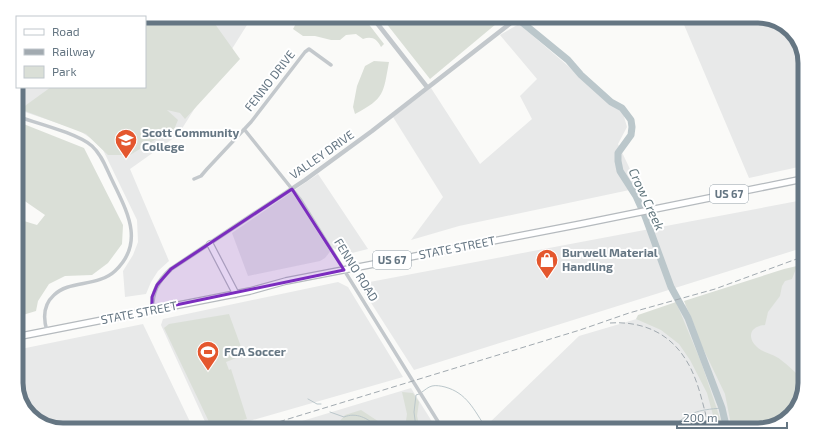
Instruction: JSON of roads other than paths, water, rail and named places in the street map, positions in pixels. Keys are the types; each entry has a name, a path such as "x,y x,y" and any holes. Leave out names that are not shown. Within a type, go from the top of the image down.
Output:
{"main road":[{"name":"STATE STREET","path":"23,336 236,294 286,281 798,180"},
{"path":"210,244 236,294"}],"street":[{"path":"377,23 428,87"},
{"name":"VALLEY DRIVE","path":"152,310 152,297 160,280 171,270 305,180 372,131 510,23"},
{"name":"FENNO DRIVE","path":"194,179 201,176 208,169 244,129 305,52 309,49 331,66"},
{"path":"23,118 77,137 92,146 103,160 128,214 130,224 131,239 128,252 123,261 115,271 101,280 69,287 54,295 48,302 44,311 44,320 47,331"},
{"name":"FENNO ROAD","path":"244,129 292,188 439,423"}],"waterway":[{"name":"Crow Creek","path":"523,23 568,60 581,75 611,102 622,108 631,120 631,135 618,153 620,171 636,196 645,216 671,287 688,318 722,408 725,423"},
{"path":"422,392 429,387 435,386 443,387 459,393 474,409 483,423"},
{"path":"415,423 414,412 416,395 419,394"},
{"path":"308,399 317,404 321,404"},
{"path":"678,423 688,415 700,411 722,408"},
{"path":"330,412 344,417 353,415 362,417 372,423"}],"railway":[{"path":"275,423 580,330 629,313 715,289 798,258"},
{"path":"610,323 643,326 663,335 679,350 694,376 708,423"}],"place":[{"name":"Scott Community College","path":"126,160"},
{"name":"Burwell Material Handling","path":"547,280"},
{"name":"FCA Soccer","path":"208,372"}]}
